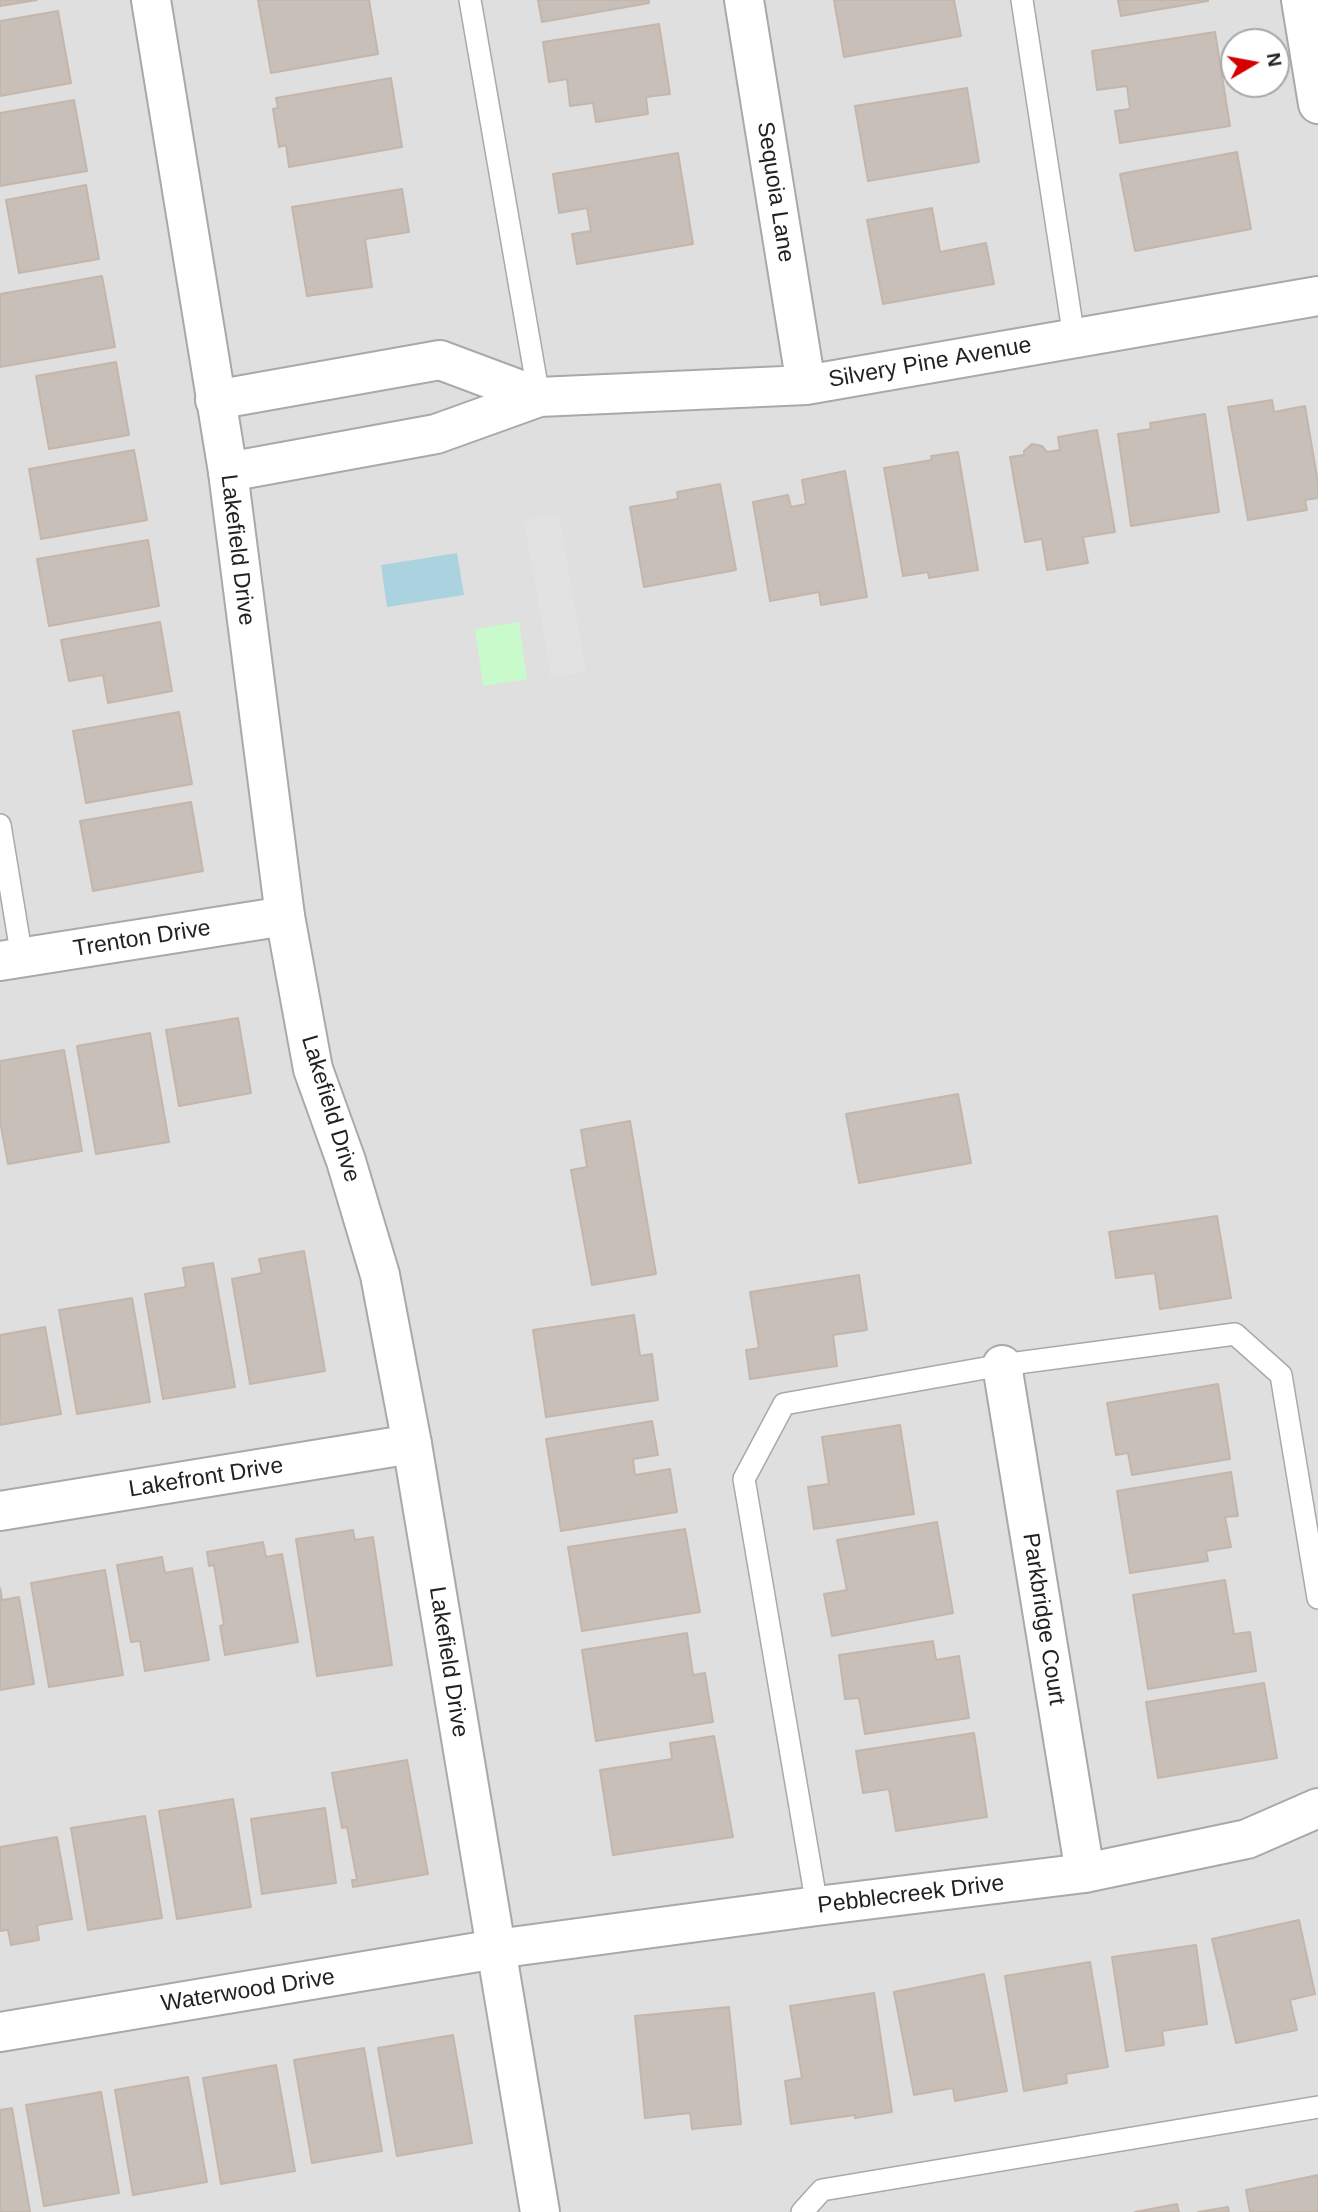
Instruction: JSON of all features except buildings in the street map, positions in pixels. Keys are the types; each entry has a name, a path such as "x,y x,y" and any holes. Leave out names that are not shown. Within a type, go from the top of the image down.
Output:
{"street":[{"name":"Lakefield Drive","path":"151,0 228,472 285,916 313,1069 346,1161 380,1275 412,1444 540,2212"},
{"name":"Sequoia Lane","path":"744,0 806,385"},
{"path":"1301,0 1318,104"},
{"name":"Silvery Pine Avenue","path":"228,472 436,434 539,397 806,385 1318,296"},
{"name":"Silvery Pine Avenue","path":"215,400 440,360 539,397"},
{"name":"Trenton Drive","path":"11,960 285,916"},
{"name":"Parkbridge Court","path":"1002,1365 1085,1873"},
{"name":"Lakefront Drive","path":"0,1511 412,1444"},
{"name":"Pebblecreek Drive","path":"496,1949 1085,1873 1247,1839 1318,1808"},
{"name":"Waterwood Drive","path":"0,2032 496,1949"}],"lane":[{"path":"470,0 539,397"},
{"path":"1022,0 1074,338"},
{"path":"0,825 11,960"},
{"path":"817,1906 744,1479 784,1404 1002,1365 1235,1334 1281,1375 1318,1598"},
{"path":"802,2212 822,2190 1318,2108"}],"shaded area":[{"path":"0,0 1318,0 1318,2212 0,2212"},
{"path":"559,514 586,672 551,677 524,520"}],"green space":[{"path":"519,622 527,679 483,686 475,629"}],"water":[{"path":"457,553 464,595 387,607 381,565"}]}
